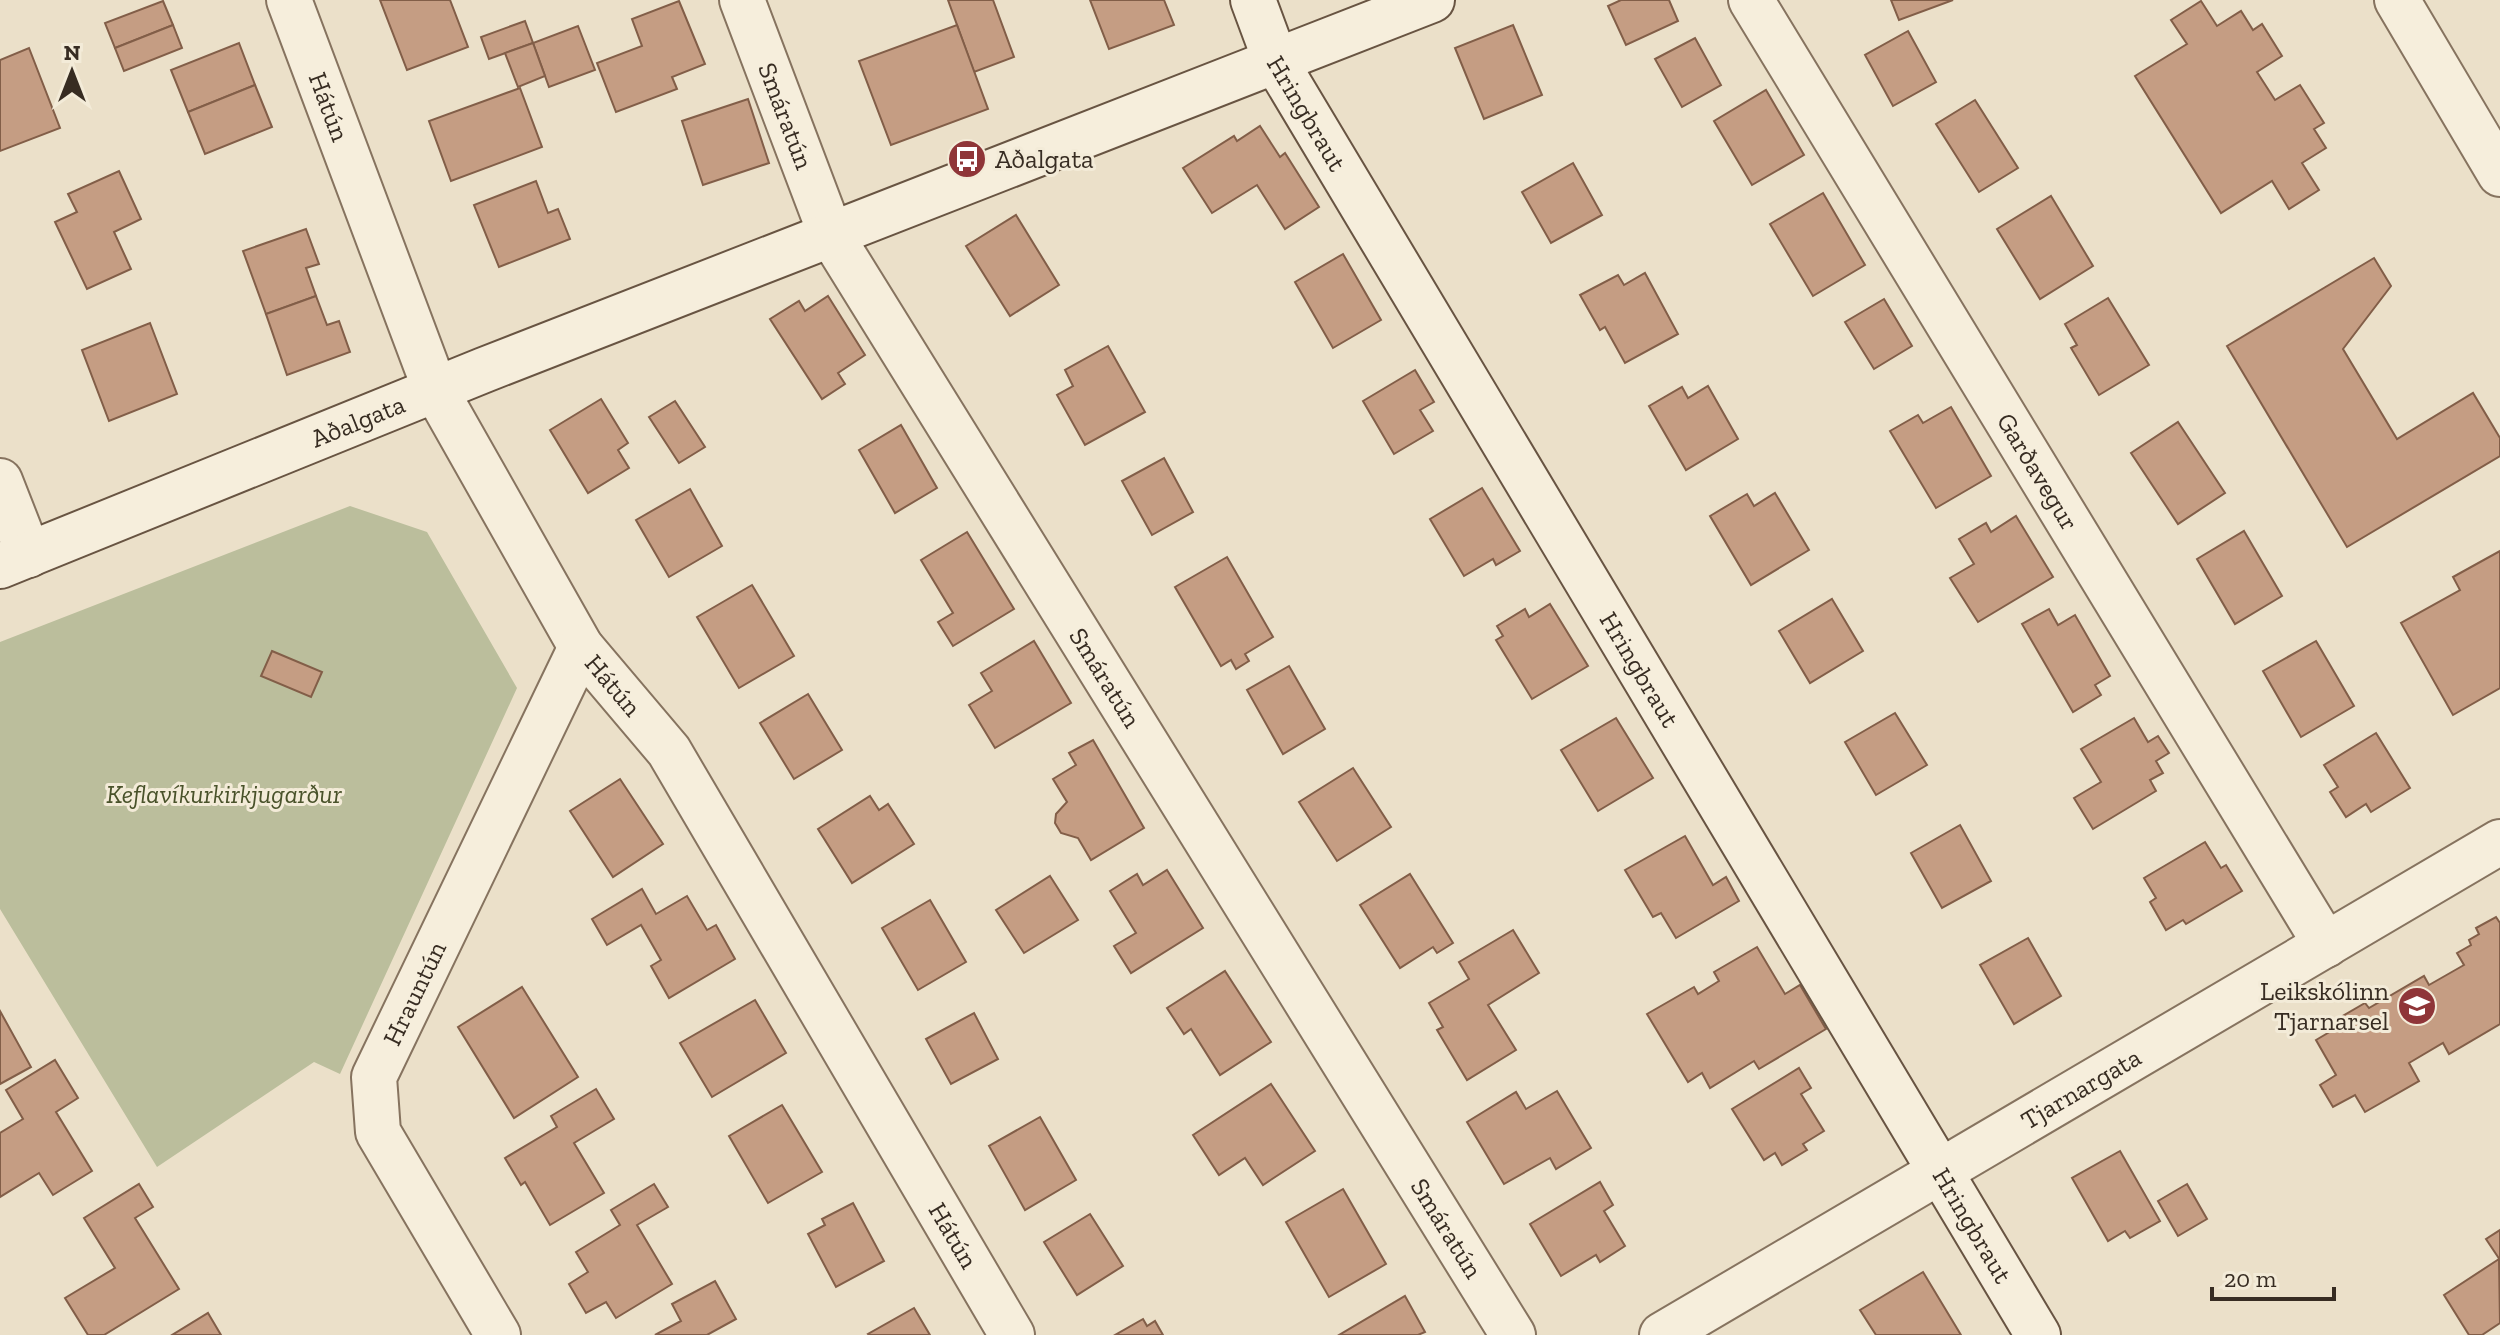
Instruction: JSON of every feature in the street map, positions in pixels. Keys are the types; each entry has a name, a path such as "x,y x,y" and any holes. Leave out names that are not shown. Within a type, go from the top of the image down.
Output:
{"street":[{"name":"Hátún","path":"289,0 435,389 581,647 669,751 1012,1335"},
{"name":"Smáratún","path":"742,0 831,235 1513,1335"},
{"name":"Hringbraut","path":"1253,0 1276,62 2038,1335"},
{"name":"Aðalgata","path":"14,561 435,389 1432,0"},
{"name":"Garðavegur","path":"1751,0 2326,945"},
{"path":"2397,0 2500,174"},
{"path":"0,481 14,561"},
{"name":"Hrauntún","path":"498,1335 378,1132 374,1077 581,647"},
{"name":"Tjarnargata","path":"1662,1335 2500,842"}],"green space":[{"name":"Keflavíkurkirkjugarður","path":"350,506 427,532 517,688 340,1074 314,1062 157,1167 0,909 0,642"}],"building":[{"path":"380,0 450,0 468,47 407,70"},
{"path":"948,0 993,0 1014,57 974,72"},
{"path":"1090,0 1164,0 1174,25 1109,49"},
{"path":"1621,0 1669,0 1678,21 1626,45 1608,6"},
{"path":"1891,0 1953,0 1899,20"},
{"path":"163,1 173,25 115,48 105,23"},
{"path":"679,1 705,64 672,77 677,89 616,112 597,63 642,46 632,19"},
{"path":"2201,1 2217,26 2241,11 2253,30 2262,24 2282,56 2257,72 2275,100 2300,85 2324,123 2314,129 2326,148 2302,163 2319,190 2289,209 2272,181 2221,213 2135,76 2187,44 2171,20"},
{"path":"525,21 533,43 489,59 481,37"},
{"path":"173,25 182,48 124,71 115,48"},
{"path":"957,25 988,109 891,145 859,61"},
{"path":"1513,25 1542,95 1484,119 1455,48"},
{"path":"578,26 595,70 549,87 533,43"},
{"path":"1908,31 1936,82 1893,106 1865,55"},
{"path":"1695,38 1721,85 1682,107 1655,59"},
{"path":"239,43 255,85 188,112 171,70"},
{"path":"533,43 545,76 518,87 505,53"},
{"path":"29,48 60,128 0,151 0,60"},
{"path":"255,85 272,127 205,154 188,112"},
{"path":"520,88 542,147 451,181 429,121"},
{"path":"1766,90 1804,155 1752,185 1714,121"},
{"path":"748,99 769,163 703,185 682,121"},
{"path":"1975,100 2018,168 1979,192 1936,124"},
{"path":"1260,126 1280,157 1285,153 1319,207 1285,229 1257,185 1212,213 1183,168 1234,136 1237,141"},
{"path":"1573,163 1602,215 1551,243 1522,192"},
{"path":"119,171 141,219 114,232 131,269 87,289 55,222 77,212 68,194"},
{"path":"536,181 548,213 558,209 570,239 499,267 474,205"},
{"path":"1823,193 1865,265 1813,296 1770,224"},
{"path":"2051,196 2093,266 2040,299 1997,229"},
{"path":"1016,215 1059,285 1010,316 966,246"},
{"path":"306,229 319,264 306,268 316,296 266,314 243,251"},
{"path":"1343,254 1381,320 1333,348 1295,282"},
{"path":"2374,258 2391,286 2343,349 2397,439 2473,393 2500,438 2500,456 2347,547 2227,346"},
{"path":"1645,273 1678,334 1625,363 1605,327 1600,330 1580,295 1618,275 1624,285"},
{"path":"316,296 327,325 339,321 350,352 287,375 266,314"},
{"path":"828,296 865,355 838,373 845,384 822,399 770,319 799,301 805,311"},
{"path":"2108,298 2149,365 2099,395 2071,348 2077,345 2065,324"},
{"path":"1884,299 1912,346 1874,369 1845,322"},
{"path":"150,323 177,394 109,421 82,350"},
{"path":"1108,346 1145,412 1085,445 1057,395 1073,386 1065,370"},
{"path":"1415,370 1434,402 1420,410 1433,431 1394,454 1363,401"},
{"path":"1708,386 1738,439 1686,470 1649,406 1682,387 1688,398"},
{"path":"601,399 628,443 618,450 629,468 588,493 550,430"},
{"path":"675,401 705,447 679,463 649,417"},
{"path":"1951,407 1991,476 1936,508 1890,431 1918,415 1923,423"},
{"path":"2178,422 2225,493 2178,524 2131,453"},
{"path":"901,425 937,488 895,513 859,450"},
{"path":"1164,458 1193,512 1152,535 1122,481"},
{"path":"1482,488 1520,551 1496,565 1493,559 1464,576 1430,519"},
{"path":"690,489 722,546 669,577 636,520"},
{"path":"1775,493 1809,550 1751,585 1710,516 1747,494 1754,506"},
{"path":"2016,516 2053,577 1978,622 1950,578 1974,564 1959,539 1986,523 1991,532"},
{"path":"2244,531 2282,596 2235,624 2197,559"},
{"path":"967,532 1014,609 953,646 938,622 953,613 921,560"},
{"path":"2500,551 2500,688 2453,715 2401,623 2460,590 2453,577"},
{"path":"1227,557 1273,637 1245,654 1249,661 1236,669 1231,660 1221,666 1175,587"},
{"path":"752,585 794,656 739,688 697,617"},
{"path":"1832,599 1863,651 1810,683 1779,631"},
{"path":"1550,604 1588,666 1532,699 1496,640 1503,636 1497,626 1525,609 1529,617"},
{"path":"2049,609 2058,625 2075,615 2110,676 2095,685 2101,695 2073,712 2022,624"},
{"path":"1034,641 1071,703 995,748 969,705 992,691 981,673"},
{"path":"2316,641 2354,706 2301,737 2263,671"},
{"path":"272,651 322,672 311,697 261,676"},
{"path":"1289,666 1325,729 1283,754 1247,690"},
{"path":"808,694 842,750 794,779 760,723"},
{"path":"1895,713 1927,765 1876,795 1845,742"},
{"path":"1616,718 1653,778 1598,811 1561,750"},
{"path":"2134,718 2148,742 2158,736 2169,753 2156,761 2163,773 2150,780 2156,791 2093,829 2074,798 2101,782 2081,749"},
{"path":"2376,733 2410,788 2371,812 2366,804 2346,817 2330,792 2338,787 2324,765"},
{"path":"1093,740 1144,828 1091,860 1078,838 1061,833 1055,823 1056,814 1067,802 1053,779 1076,765 1069,753"},
{"path":"1353,768 1391,827 1337,861 1299,802"},
{"path":"620,779 663,844 613,877 570,811"},
{"path":"870,796 879,810 888,804 914,844 852,883 818,829"},
{"path":"1960,825 1991,881 1942,908 1911,853"},
{"path":"1685,836 1713,885 1726,877 1739,901 1676,938 1661,913 1653,917 1625,870"},
{"path":"2205,842 2221,868 2226,865 2242,891 2186,924 2183,920 2166,930 2150,902 2156,898 2144,878"},
{"path":"1167,870 1203,928 1131,973 1114,946 1136,933 1110,891 1137,874 1143,885"},
{"path":"1410,874 1453,943 1437,953 1433,947 1400,968 1360,905"},
{"path":"1050,876 1078,920 1024,953 996,910"},
{"path":"642,889 656,914 687,896 707,930 716,925 735,959 669,998 651,966 661,960 641,925 607,945 592,919"},
{"path":"930,900 966,962 918,990 882,928"},
{"path":"2496,917 2500,923 2500,1024 2449,1054 2443,1043 2409,1063 2419,1081 2365,1112 2355,1095 2333,1107 2320,1085 2336,1075 2316,1040 2343,1024 2339,1018 2365,1003 2369,1008 2424,976 2429,985 2464,965 2457,953 2471,945 2469,940 2479,934 2476,928"},
{"path":"1513,930 1539,973 1488,1005 1516,1050 1467,1080 1437,1030 1443,1027 1429,1003 1469,979 1459,962"},
{"path":"2028,938 2061,996 2014,1024 1980,965"},
{"path":"1757,947 1785,994 1800,985 1826,1029 1759,1069 1754,1061 1710,1088 1702,1073 1688,1082 1647,1014 1694,987 1698,994 1719,981 1714,972"},
{"path":"1225,971 1271,1042 1220,1075 1191,1029 1184,1034 1167,1008"},
{"path":"522,987 578,1077 514,1118 458,1027"},
{"path":"755,1000 786,1053 712,1097 680,1043"},
{"path":"0,1011 31,1067 0,1084"},
{"path":"974,1013 998,1059 951,1084 926,1039"},
{"path":"55,1060 78,1098 56,1112 92,1171 53,1195 39,1173 0,1197 0,1133 23,1119 6,1090"},
{"path":"1799,1068 1811,1088 1801,1094 1824,1131 1803,1144 1807,1150 1782,1165 1775,1153 1764,1160 1732,1109"},
{"path":"1271,1084 1315,1151 1263,1185 1245,1158 1219,1175 1193,1135"},
{"path":"596,1089 614,1119 574,1143 604,1193 550,1225 525,1182 521,1185 505,1158 557,1127 551,1116"},
{"path":"1557,1091 1591,1148 1556,1169 1550,1158 1504,1184 1467,1122 1516,1092 1526,1109"},
{"path":"782,1105 822,1172 768,1203 729,1136"},
{"path":"1040,1117 1076,1180 1025,1210 989,1146"},
{"path":"2120,1151 2160,1221 2130,1238 2125,1231 2108,1241 2072,1178"},
{"path":"1600,1182 1613,1205 1604,1211 1625,1246 1600,1262 1596,1255 1561,1276 1530,1224"},
{"path":"139,1184 153,1207 135,1218 179,1289 104,1335 88,1335 65,1298 115,1268 84,1218"},
{"path":"654,1184 668,1207 637,1225 672,1284 616,1318 606,1302 586,1313 569,1284 588,1272 576,1252 620,1225 611,1210"},
{"path":"2187,1184 2207,1219 2178,1236 2158,1201"},
{"path":"1343,1189 1386,1264 1329,1297 1286,1222"},
{"path":"853,1203 884,1261 836,1287 808,1234 825,1225 822,1219"},
{"path":"1090,1214 1123,1266 1077,1295 1044,1242"},
{"path":"2500,1230 2500,1260 2486,1239"},
{"path":"2499,1259 2500,1323 2482,1335 2469,1335 2444,1295"},
{"path":"1923,1272 1961,1335 1876,1335 1860,1310"},
{"path":"715,1281 736,1319 707,1335 655,1335 681,1321 672,1304"},
{"path":"1405,1296 1425,1332 1418,1335 1339,1335"},
{"path":"914,1308 930,1335 868,1334"},
{"path":"208,1313 221,1335 172,1335"},
{"path":"1143,1319 1147,1326 1155,1321 1163,1335 1115,1335"}],"place":[{"name":"Aðalgata","path":"967,159"},
{"name":"Leikskólinn Tjarnarsel","path":"2417,1006"}]}
